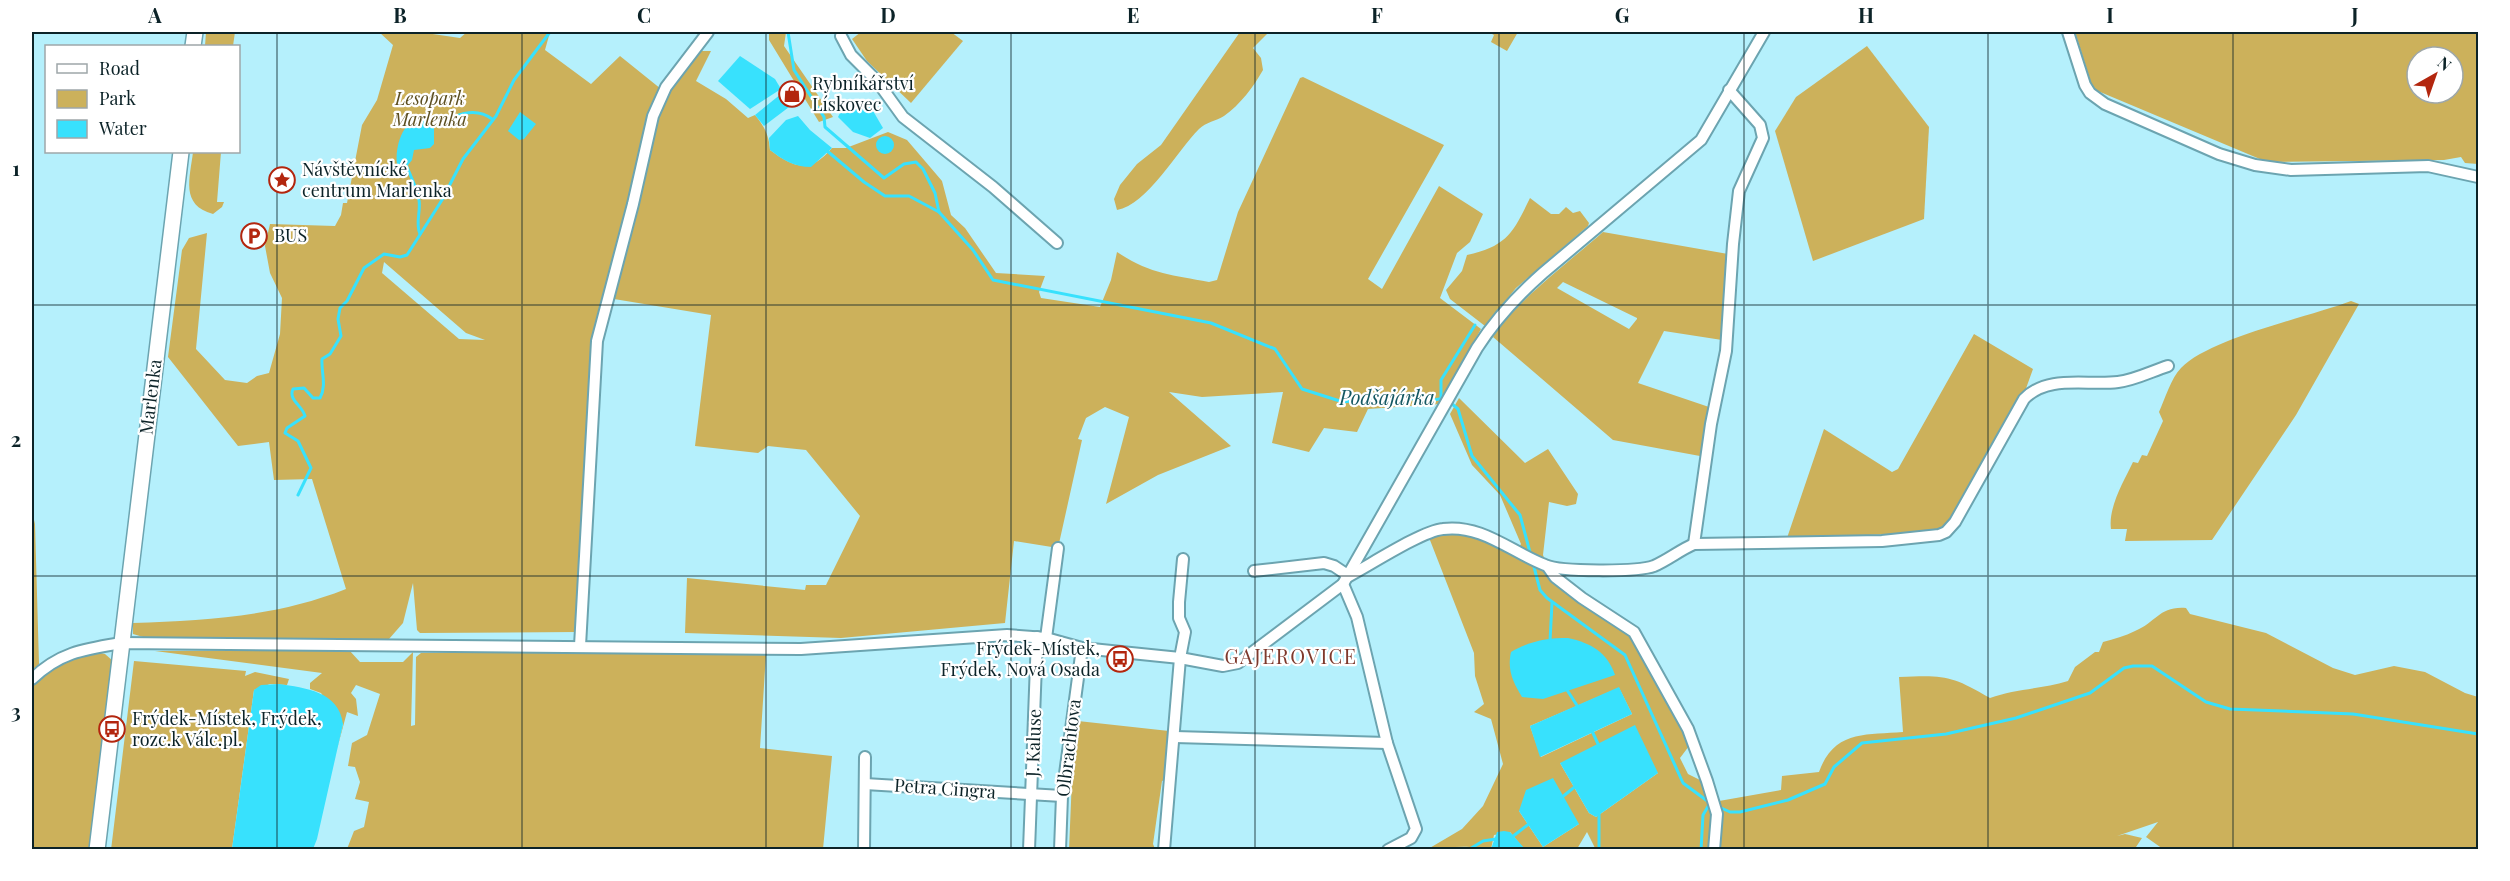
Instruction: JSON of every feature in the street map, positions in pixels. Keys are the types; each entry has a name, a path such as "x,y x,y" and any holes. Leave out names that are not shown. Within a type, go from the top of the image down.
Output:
{"main road":[{"name":"Marlenka","path":"97,849 181,153"}],"street":[{"path":"580,646 597,340 633,204 653,116 666,87 708,32"},
{"path":"1346,580 1481,342 1519,295 1589,233 1691,151 1708,129 1764,32"},
{"path":"2068,32 2085,85 2090,93 2105,104 2219,154 2255,165 2291,170 2428,166 2478,177"},
{"path":"841,33 851,55 877,81 903,117 993,187 1057,243"},
{"path":"1694,544 1711,424 1726,351 1733,244 1740,191 1753,155 1763,138 1760,125 1729,90"},
{"path":"1548,567 1629,571 1654,566 1677,551 1694,544 1882,541 1939,535 1946,532 1955,522 2024,399 2032,391 2043,386 2067,383 2120,382 2168,366"},
{"path":"32,679 48,664 75,651 122,643 801,649 1007,635 1041,637 1082,648 1180,658 1223,666 1238,663 1346,580 1409,543 1441,529 1470,530 1512,547 1548,567 1555,577 1582,598 1634,632 1688,729 1717,814 1714,849"},
{"name":"J. Kaluse","path":"1029,849 1041,637 1058,548"},
{"path":"1164,849 1180,658 1185,632 1179,618 1183,559"},
{"path":"1254,571 1324,563 1334,566 1346,580 1387,743 1416,829 1411,838 1388,849"},
{"name":"Olbrachtova","path":"1060,849 1062,796 1082,648"},
{"path":"1175,737 1387,743"},
{"path":"864,849 865,757"},
{"name":"Petra Cingra","path":"865,784 1062,796"}],"green space":[{"path":"206,32 235,32 233,45 205,45"},
{"name":"Lesopark Marlenka","path":"379,32 419,32 460,38 467,32 550,32 545,50 591,84 620,56 661,89 648,120 591,342 577,632 420,633 417,630 413,583 403,623 389,639 150,639 133,634 133,623 215,618 267,611 293,606 346,589 312,479 274,480 269,442 238,446 168,357 182,250 189,238 207,233 196,349 225,380 247,383 257,376 269,373 280,334 282,298 270,273 265,246 270,224 335,226 341,215 343,203 347,203 362,125 377,100 393,45","holes":["384,262 466,333 485,340 459,339 382,273"]},
{"path":"769,32 786,32 784,46 833,117 819,122 769,40"},
{"path":"861,32 951,32 963,41 911,103 867,61 852,39"},
{"path":"1240,32 1269,32 1253,48 1261,58 1263,70 1255,82 1230,112 1199,129 1151,188 1128,206 1117,210 1114,199 1120,185 1137,164 1161,145"},
{"path":"1488,32 1518,32 1507,51 1491,42 1494,35"},
{"path":"2075,32 2478,32 2478,164 2465,163 2461,157 2444,160 2267,162 2093,89"},
{"path":"1867,46 1929,127 1924,219 1813,261 1775,131 1796,97"},
{"path":"697,51 711,51 696,81 726,99 748,118 755,115 766,131 770,150 779,156 802,166 816,162 832,148 846,148 888,132 907,140 942,181 951,215 965,228 996,273 1045,276 1039,292 1041,298 1100,307 1111,280 1117,252 1140,265 1162,273 1209,282 1217,280 1238,212 1300,78 1303,77 1444,145 1368,279 1382,289 1439,186 1483,214 1470,242 1457,253 1440,298 1481,329 1440,404 1368,409 1357,432 1324,428 1309,452 1272,443 1283,392 1202,397 1169,392 1231,446 1158,475 1106,504 1129,417 1105,407 1086,418 1078,439 1082,440 1058,548 1014,541 1005,623 841,638 685,633 687,578 805,590 806,585 826,585 860,516 806,450 768,446 758,453 695,446 711,315 614,299 661,105 672,84"},
{"path":"193,153 221,153 217,202 224,202 222,207 213,214 203,210 191,197 189,181"},
{"path":"1530,198 1551,214 1559,214 1566,207 1573,213 1580,211 1589,223 1588,226 1516,288 1485,326 1450,299 1446,290 1462,271 1467,255 1491,247 1507,236 1519,220"},
{"path":"1603,232 1728,254 1722,340 1664,331 1638,383 1709,407 1700,456 1613,440 1493,337 1529,296","holes":["1563,282 1637,318 1629,329 1557,288"]},
{"path":"2351,301 2359,304 2296,415 2212,540 2125,541 2127,529 2111,529 2112,512 2118,494 2133,462 2138,463 2142,455 2147,456 2163,421 2159,412 2171,383 2181,368 2195,357 2236,338"},
{"path":"1974,334 2033,369 2024,394 1950,520 1939,529 1922,533 1787,538 1824,429 1892,472 1898,469"},
{"path":"1459,398 1525,463 1548,449 1578,494 1576,504 1567,506 1549,502 1543,555 1548,568 1636,631 1679,709 1678,723 1689,746 1680,758 1688,774 1702,781 1719,801 1781,790 1782,776 1819,772 1825,758 1833,748 1853,737 1903,732 1899,677 1947,678 1990,698 2058,684 2068,681 2075,667 2095,652 2099,652 2103,642 2135,631 2170,609 2186,608 2190,614 2266,633 2333,668 2355,675 2394,666 2425,672 2465,693 2478,697 2478,849 2163,849 2146,837 2158,822 2117,836 2125,834 2142,838 2134,850 1596,850 1587,832 1577,849 1525,850 1510,832 1494,835 1491,849 1465,847 1428,849 1462,829 1483,806 1503,764 1491,719 1474,712 1484,704 1475,676 1474,653 1428,535 1465,530 1516,553 1521,544 1500,495 1472,465 1450,414","holes":["1619,688 1632,714 1541,757 1530,726","1560,763 1658,773 1596,817 1589,813","1519,811 1579,824 1543,847"]},
{"path":"32,511 35,524 39,664 32,671"},
{"path":"349,650 360,662 403,662 413,652 411,726 415,725 416,657 421,653 745,652 766,654 760,748 832,756 823,849 347,849 354,831 364,827 369,802 355,799 360,782 355,767 348,766 352,743 367,735 380,694 356,685 351,693 356,699 358,716 347,712 337,749 343,724 321,693 310,689 310,683 322,673 155,651"},
{"path":"96,652 105,654 113,661 92,849 32,850 32,684 62,664"},
{"path":"134,661 246,671 245,676 255,672 289,679 287,685 270,684 254,690 232,849 111,850"},
{"path":"1078,721 1169,731 1165,780 1162,781 1153,844 1155,849 1069,850 1072,778"}],"water":[{"path":"740,56 775,79 781,89 750,109 718,81"},
{"path":"781,94 789,107 764,126 755,115"},
{"path":"862,101 869,104 883,128 870,138 853,132 838,117 842,109"},
{"path":"520,112 536,124 524,139 519,140 508,131"},
{"path":"798,116 810,130 832,148 811,167 789,162 770,150 769,138 786,120"},
{"path":"422,118 434,127 434,144 430,148 414,150 412,160 408,165 397,164 397,150 401,135 409,124"},
{"path":"885,136 891,139 894,145 891,151 885,154 879,151 876,145 879,139"},
{"path":"1568,638 1597,650 1608,660 1615,675 1543,699 1522,697 1512,676 1511,652 1539,641"},
{"path":"279,684 310,690 328,698 335,704 343,724 317,839 313,849 232,849 254,690 261,685"},
{"path":"1619,687 1632,714 1540,757 1530,726"},
{"path":"1635,725 1658,773 1596,817 1589,813 1560,763"},
{"path":"1553,778 1579,824 1543,847 1519,811 1526,790"},
{"path":"1497,832 1510,832 1525,849 1491,849"}],"waterway":[{"path":"298,495 311,468 298,441 285,433 287,428 305,416 292,396 293,389 304,388 313,398 320,398 323,383 322,359 330,354 341,336 338,319 340,308 347,301 364,268 384,254 400,257 407,255 442,200 463,159 496,116 514,80 550,32"},
{"name":"Podšajárka","path":"788,32 794,70 824,117 825,127 884,178 904,164 916,162 923,169 935,193 939,212 973,250 993,280 1211,323 1275,349 1302,389 1343,402 1390,396 1428,401 1445,398 1458,409 1472,456 1520,515 1531,556"},
{"path":"432,127 469,113 485,115 492,119"},
{"path":"826,150 864,182 885,196 909,196 939,212"},
{"path":"406,164 419,200 420,234"},
{"path":"1441,398 1441,380 1475,325"},
{"name":"Podšajárka","path":"1533,563 1540,590 1547,598 1625,655 1683,783 1710,803 1703,815 1701,850"},
{"path":"1550,641 1552,603"},
{"path":"1717,806 1730,812 1740,812 1788,800 1825,784 1834,767 1862,743 1946,734 2016,718 2090,693 2124,668 2133,666 2152,666 2206,702 2230,709 2353,714 2478,734"},
{"path":"1567,690 1578,707"},
{"path":"1592,731 1599,746"},
{"path":"1561,798 1577,785"},
{"path":"1599,813 1599,850"},
{"path":"1512,837 1530,823"},
{"path":"1468,850 1483,841 1496,839"}],"place":[{"name":"Rybníkářství Lískovec","path":"792,94"},
{"name":"Návštěvnícké centrum Marlenka","path":"282,180"},
{"name":"BUS","path":"254,236"},
{"name":"Frýdek-Místek, Frýdek, Nová Osada","path":"1120,659"},
{"name":"Frýdek-Místek, Frýdek, rozc.k Válc.pl.","path":"112,729"}],"district":[{"name":"GAJEROVICE","path":"1291,657"}]}
